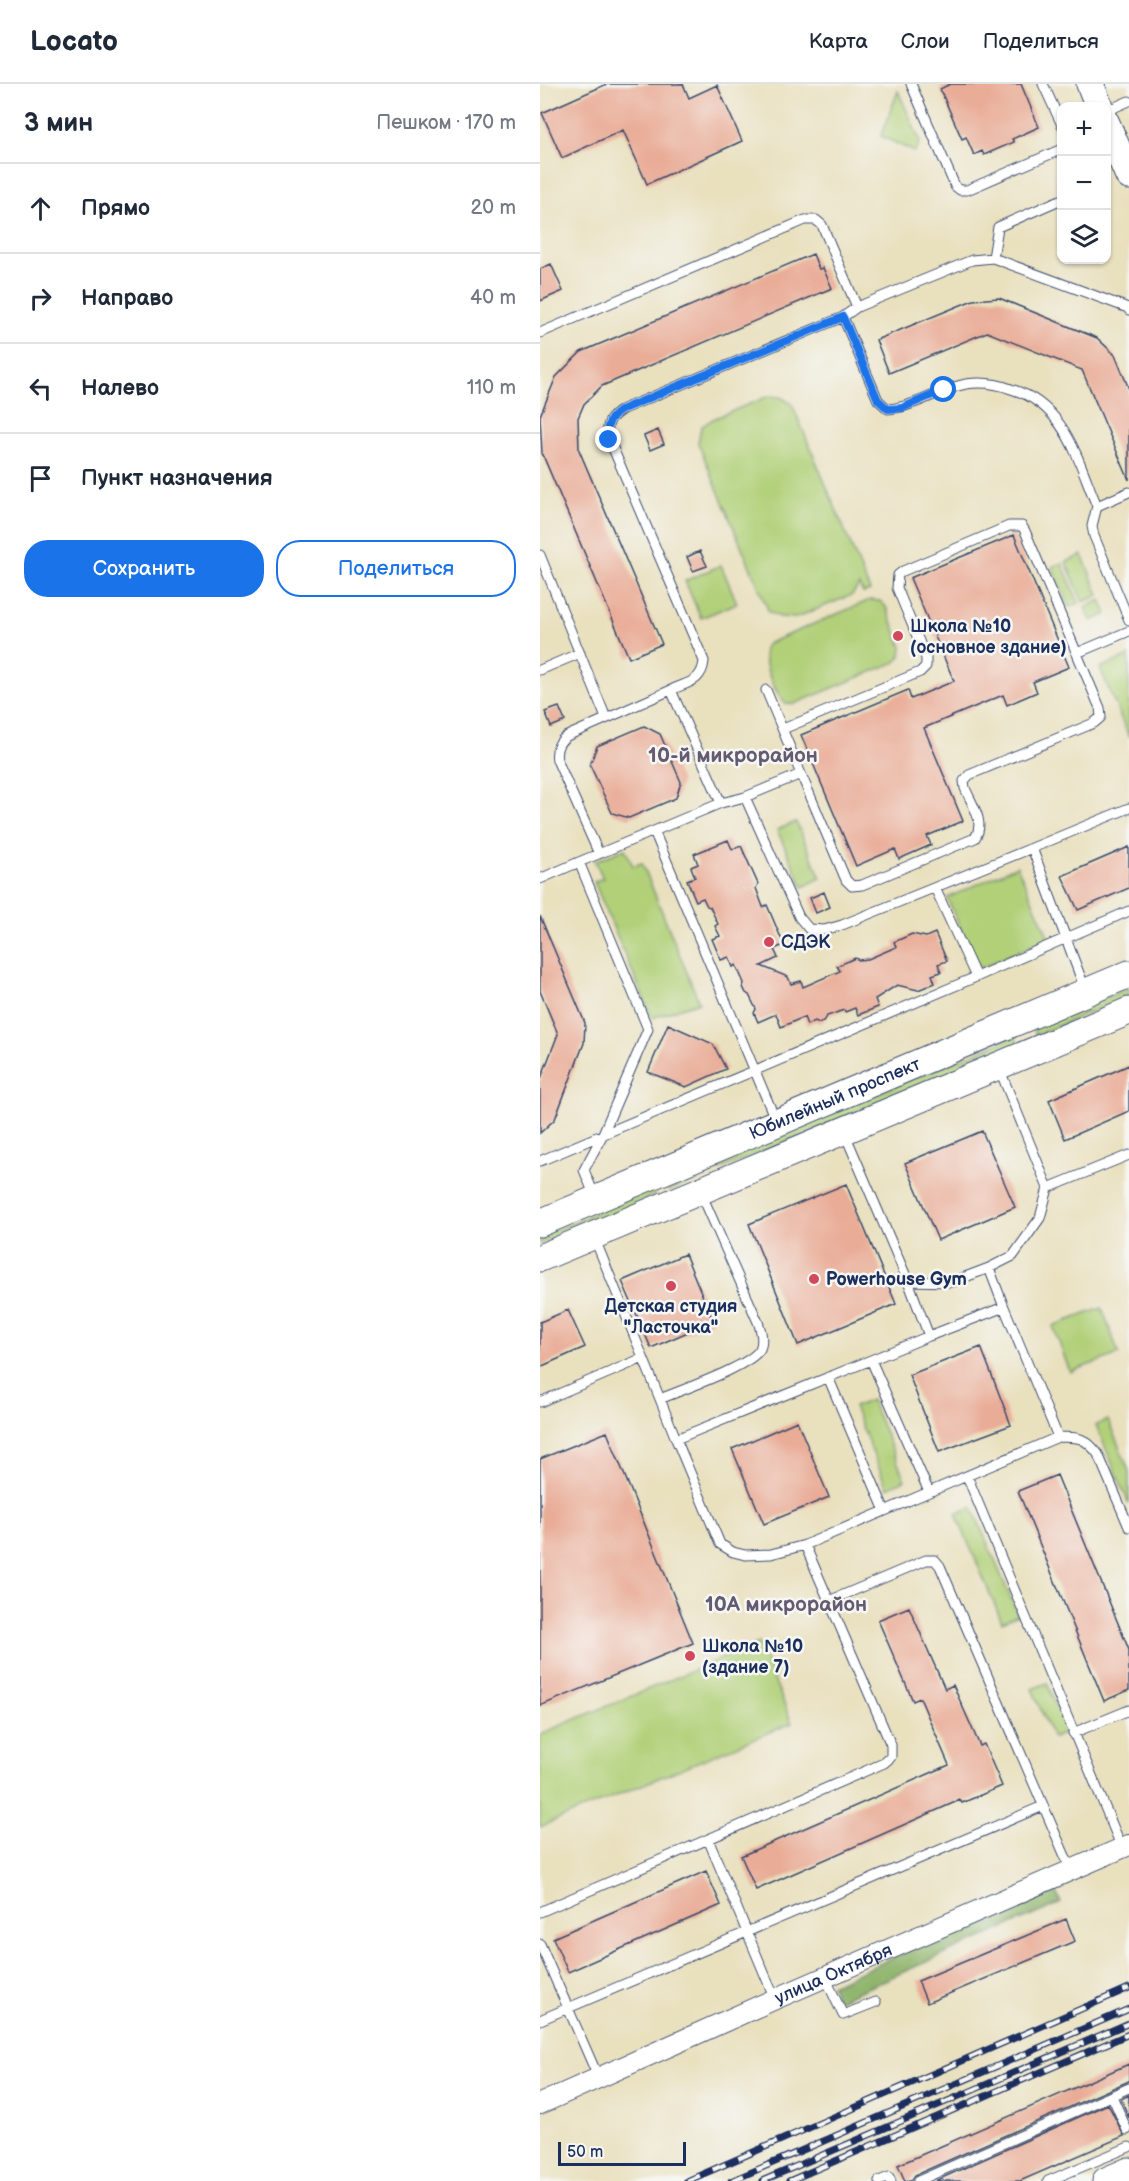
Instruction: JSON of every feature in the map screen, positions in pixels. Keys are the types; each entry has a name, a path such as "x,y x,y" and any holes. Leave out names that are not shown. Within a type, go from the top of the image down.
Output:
{"street":[{"path":"1090,84 1098,102"},
{"path":"1111,132 1129,176"},
{"name":"Юбилейный проспект","path":"540,1223 1129,974"},
{"name":"Юбилейный проспект","path":"540,1257 1129,1011"},
{"name":"улица Октября","path":"540,2104 825,1977 1126,1847"},
{"path":"1106,2181 1129,2171"}],"lane":[{"path":"911,84 956,186 960,190 967,190 1057,151"},
{"path":"1044,84 1057,114"},
{"path":"1111,116 1129,101"},
{"path":"993,258 998,227 1057,201"},
{"path":"540,333 805,220 816,220 822,225 857,307"},
{"path":"599,854 556,756 560,742 567,736 696,678 703,672 704,661 609,440 608,422 613,415 843,317 857,307 972,260 993,258 1129,310"},
{"path":"843,317 878,400 888,409 902,408 944,390 968,384 999,385 1026,393 1044,406 1061,424 1097,506 1092,526 1094,536 1129,620"},
{"path":"1097,506 1129,492"},
{"path":"766,690 846,879 852,886 862,885 975,838 980,824 965,788 964,781 969,776 1094,723 1101,717 1100,708 1025,531 1022,526 1009,526 898,575 897,588 926,658 926,666 920,672 783,729"},
{"path":"540,555 606,718"},
{"path":"1077,653 1129,631"},
{"path":"540,670 580,653"},
{"path":"670,690 721,803"},
{"path":"540,879 721,803 745,797 801,774"},
{"path":"745,797 799,917 809,929 824,930 842,926 1129,808"},
{"path":"654,831 777,1123"},
{"path":"1032,848 1086,993"},
{"path":"579,862 648,1029 602,1136 584,1170 596,1199"},
{"path":"935,888 976,977"},
{"path":"540,1161 1129,911"},
{"path":"908,1281 952,1281 989,1268 1013,1256 1040,1218 1048,1188 998,1066"},
{"path":"844,1130 929,1336"},
{"path":"1048,1188 1129,1155"},
{"path":"660,1399 742,1364 755,1355 761,1346 762,1334 758,1322 700,1190"},
{"path":"593,1235 720,1544 744,1559 805,1545 1058,1437 1080,1437 1094,1449 1129,1527"},
{"path":"989,1268 1058,1437"},
{"path":"676,1439 1004,1307"},
{"path":"540,1402 643,1358"},
{"path":"871,1360 929,1492"},
{"path":"828,1377 885,1511"},
{"path":"967,1476 1074,1733 1126,1847"},
{"path":"540,1912 884,1763 891,1757 891,1745 805,1545"},
{"path":"829,1601 926,1560 935,1560 940,1566 1071,1870"},
{"path":"1074,1733 1129,1710"},
{"path":"540,2020 1043,1806"},
{"path":"708,1839 775,1999"},
{"path":"540,1944 599,2079"},
{"path":"825,1977 843,2015 876,2002"},
{"path":"918,2181 1129,2088"},
{"path":"1112,2096 1128,2131"},
{"path":"1048,2181 1129,2147"},
{"path":"879,2181 889,2177 891,2181"}],"green space":[{"path":"898,91 920,141 915,152 881,136"},
{"path":"769,396 781,397 792,404 870,591 863,593 859,585 852,595 795,618 780,617 769,612 698,443 701,427 713,419"},
{"path":"1082,555 1099,595 1083,602 1066,562"},
{"path":"1062,563 1079,603 1069,607 1052,567"},
{"path":"721,565 737,603 701,618 685,581"},
{"path":"870,600 880,601 886,607 902,647 901,656 896,662 794,704 786,704 777,693 770,678 764,648 769,643"},
{"path":"1101,600 1107,614 1091,621 1085,607"},
{"path":"1129,656 1129,737 1100,668"},
{"path":"796,822 821,878 803,887 777,830"},
{"path":"625,849 633,866 642,863 699,1002 652,1018 594,882 603,878 595,861"},
{"path":"1017,866 1049,938 979,969 947,898"},
{"path":"1129,988 1129,996 1036,1035 1033,1028"},
{"path":"1015,1036 1018,1043 669,1191 665,1183"},
{"path":"652,1189 655,1195 540,1244 540,1236"},
{"path":"1102,1308 1119,1354 1070,1372 1053,1326"},
{"path":"871,1400 905,1480 887,1488 854,1407"},
{"path":"1108,1420 1129,1471 1129,1504 1096,1425"},
{"path":"972,1507 1018,1615 1002,1622 956,1514"},
{"path":"759,1643 792,1723 540,1827 540,1734"},
{"path":"1047,1683 1067,1732 1053,1738 1032,1689"},
{"path":"1054,1887 1061,1903 837,2001 831,1985"}],"building":[{"path":"607,84 683,84 689,98 717,85 742,141 647,184 623,130 562,158 542,113"},
{"path":"950,84 1021,84 1039,127 1012,139 1014,142 984,155 982,151 974,155 966,137 962,139 940,89"},
{"path":"813,254 819,269 823,268 832,288 602,386 584,404 578,418 579,450 662,644 629,658 542,453 540,416 556,377 581,352"},
{"path":"551,264 563,291 540,301 540,269"},
{"path":"999,298 1097,338 1115,355 1129,389 1129,480 1082,370 987,332 889,373 876,340 973,300"},
{"path":"658,430 664,444 650,450 644,436"},
{"path":"1014,535 1069,667 1033,682 1037,692 1007,705 1003,695 924,728 963,821 927,836 931,845 899,859 895,849 856,866 801,735 908,690 911,699 954,681 910,578"},
{"path":"700,551 707,566 693,571 687,557"},
{"path":"559,707 565,721 551,727 545,712"},
{"path":"644,726 660,734 681,782 676,798 629,818 612,813 590,765 597,746"},
{"path":"728,840 732,849 741,846 758,884 756,888 763,907 767,905 784,945 774,949 778,958 761,966 788,977 791,984 801,981 803,987 840,971 837,966 855,958 868,959 896,947 894,942 912,934 926,937 935,933 947,961 938,964 941,972 932,975 935,983 918,990 897,985 875,999 878,1007 858,1015 855,1008 827,1016 819,1023 815,1021 807,1025 804,1017 781,1027 776,1014 758,1022 754,1013 756,1009 743,987 744,983 736,965 733,967 729,957 721,960 712,939 720,936 715,926 718,924 710,907 703,898 696,901 687,880 695,877 691,867 698,864 694,854"},
{"path":"1129,847 1129,888 1078,910 1062,876"},
{"path":"824,892 830,907 816,913 810,898"},
{"path":"540,916 585,1023 584,1043 555,1119 540,1133 540,1081 558,1034 540,991"},
{"path":"668,1024 713,1044 726,1069 686,1087 648,1072"},
{"path":"1129,1065 1129,1111 1065,1139 1049,1100"},
{"path":"982,1131 1015,1207 938,1240 905,1163"},
{"path":"846,1184 896,1304 798,1345 749,1224"},
{"path":"685,1254 713,1321 651,1348 622,1281"},
{"path":"568,1310 585,1347 540,1367 540,1322"},
{"path":"981,1347 1011,1425 939,1452 909,1375"},
{"path":"797,1421 829,1497 764,1524 732,1449"},
{"path":"607,1432 693,1643 540,1706 540,1459"},
{"path":"1057,1475 1129,1650 1129,1690 1104,1701 1018,1491"},
{"path":"909,1607 945,1689 953,1685 980,1746 984,1744 1002,1786 962,1803 960,1800 756,1890 741,1856 949,1765 920,1698 913,1701 878,1620"},
{"path":"706,1871 721,1905 568,1972 553,1938"},
{"path":"1066,1919 1075,1941 927,2003 918,1981"},
{"path":"1129,2064 1129,2081 915,2175 911,2181 905,2181 898,2165"},
{"path":"1129,2095 1129,2118 1121,2099"},
{"path":"1108,2104 1124,2136 1020,2181 935,2181"}],"railway":[{"path":"687,2181 1129,1988"},
{"path":"731,2181 1129,2009"},
{"path":"762,2181 1129,2023"},
{"path":"789,2181 1129,2034"}],"place":[{"name":"Школа №10 (основное здание)","path":"898,636"},
{"name":"СДЭК","path":"769,942"},
{"name":"Powerhouse Gym","path":"814,1279"},
{"name":"Детская студия \"Ласточка\"","path":"671,1286"},
{"name":"Школа №10 (здание 7)","path":"690,1656"}],"district":[{"name":"10-й микрорайон","path":"733,755"},
{"name":"10А микрорайон","path":"786,1604"}],"route":[{"path":"609,440 608,422 613,415 623,409 843,317 878,400 888,409 902,408 944,390"}]}
